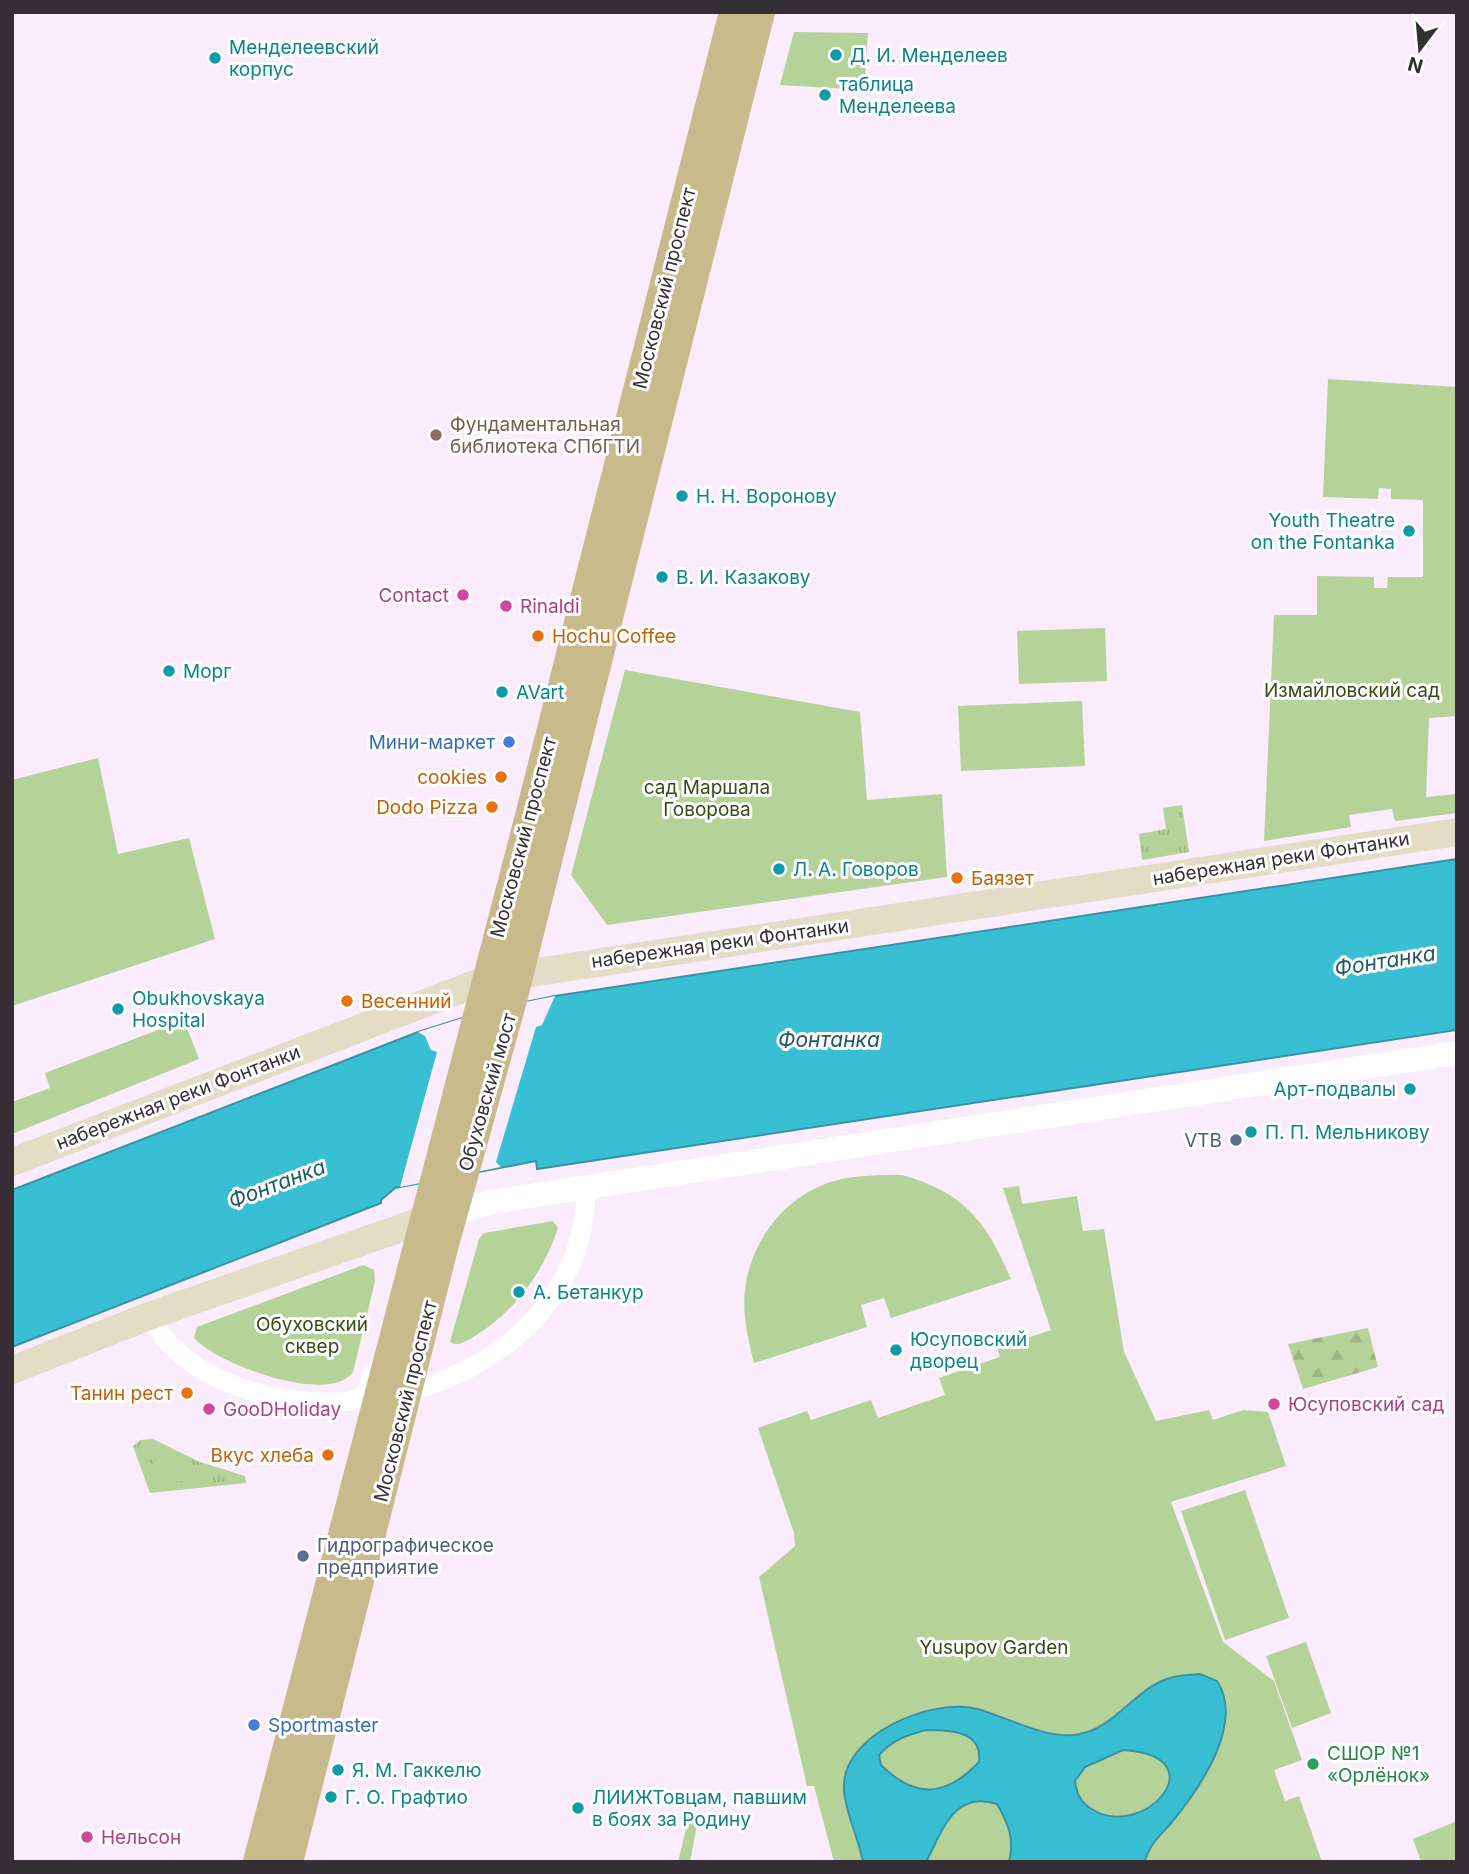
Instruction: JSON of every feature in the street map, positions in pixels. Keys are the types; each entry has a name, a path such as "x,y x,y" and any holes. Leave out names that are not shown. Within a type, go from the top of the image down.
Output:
{"main road":[{"name":"Московский проспект","path":"477,1011 734,12"},
{"name":"Московский проспект","path":"515,987 760,12"},
{"name":"набережная реки Фонтанки","path":"12,1162 485,981 515,987 1457,832"},
{"name":"Обуховский мост","path":"457,1198 515,987"},
{"name":"Обуховский мост","path":"428,1206 477,1011"},
{"name":"Московский проспект","path":"288,1862 457,1198"},
{"name":"Московский проспект","path":"258,1862 428,1206"},
{"path":"12,1370 428,1206"}],"street":[{"path":"428,1206 457,1198 497,1201 586,1188 1457,1053"},
{"path":"407,1392 467,1372 492,1358 532,1321 559,1286 577,1248 586,1209 586,1188"},
{"path":"149,1317 160,1337 184,1358 234,1385 302,1401 351,1401 366,1394 383,1332 408,1285"}],"green space":[{"path":"794,32 868,33 864,90 780,85"},
{"name":"Измайловский сад","path":"1328,379 1457,387 1457,716 1429,718 1426,797 1457,794 1457,813 1395,821 1392,809 1349,815 1351,827 1264,841 1274,615 1317,615 1317,576 1374,577 1374,588 1387,588 1388,577 1423,577 1423,500 1391,499 1391,489 1379,488 1378,499 1323,497"},
{"path":"1105,628 1107,681 1019,684 1017,631"},
{"name":"сад Маршала Говорова","path":"625,670 860,712 867,800 942,794 947,877 607,925 571,875"},
{"path":"1082,701 1085,766 961,771 958,706"},
{"path":"98,758 118,854 189,838 215,939 12,1006 12,780"},
{"path":"1182,805 1189,852 1142,860 1139,834 1166,829 1163,808"},
{"path":"184,1020 199,1059 12,1134 12,1102 50,1088 45,1073"},
{"path":"902,1175 942,1191 971,1212 992,1241 1011,1279 891,1318 884,1298 861,1305 867,1327 754,1363 745,1317 745,1289 755,1253 775,1220 803,1195 820,1186 854,1177"},
{"name":"Yusupov Garden","path":"1019,1186 1022,1204 1077,1196 1083,1231 1104,1229 1124,1352 1156,1421 1209,1410 1213,1420 1243,1410 1268,1412 1286,1466 1171,1502 1223,1642 1274,1681 1302,1760 1274,1770 1285,1801 1299,1796 1322,1862 834,1862 814,1786 807,1786 759,1577 795,1546 794,1533 758,1428 807,1411 811,1420 871,1400 878,1418 945,1395 939,1378 1000,1357 997,1348 1051,1330 1003,1188"},
{"path":"553,1221 558,1228 545,1260 515,1303 475,1336 459,1344 450,1342 479,1239 484,1233"},
{"name":"Обуховский сквер","path":"363,1265 374,1270 375,1281 353,1372 340,1381 321,1385 273,1378 225,1359 194,1338 197,1327"},
{"path":"1368,1328 1378,1367 1303,1389 1288,1344"},
{"path":"153,1439 200,1462 245,1476 246,1483 150,1493 133,1446 140,1440"},
{"path":"159,1449 179,1459 184,1481 156,1483 152,1467"},
{"path":"1245,1490 1289,1618 1225,1640 1181,1511"},
{"path":"1306,1642 1331,1713 1292,1728 1266,1656"},
{"path":"690,1812 699,1814 690,1862 678,1862"},
{"path":"1457,1821 1457,1862 1421,1862 1413,1839"}],"water":[{"name":"Фонтанка","path":"1457,859 1457,1030 537,1169 536,1161 395,1188 381,1203 12,1347 12,1190 418,1032 491,1009 555,996"},
{"path":"1200,1674 1217,1681 1224,1698 1226,1717 1222,1736 1215,1755 1194,1792 1152,1845 1145,1862 1009,1862 1011,1839 1004,1818 997,1804 982,1801 959,1808 951,1816 926,1862 863,1862 845,1798 847,1770 857,1752 872,1737 892,1724 937,1709 958,1707 977,1709 1054,1734 1080,1734 1103,1724 1164,1680","holes":["926,1730 944,1730 970,1738 979,1751 979,1762 955,1782 930,1789 906,1784 881,1765 879,1755 889,1745","1123,1750 1152,1756 1166,1767 1169,1780 1163,1795 1149,1807 1131,1815 1110,1816 1084,1803 1075,1781 1085,1767"]}],"pier":[{"path":"555,996 542,1025 536,1027 496,1162 501,1167 400,1187 437,1052 431,1050 425,1036 418,1032 491,1009"}],"place":[{"name":"Д. И. Менделеев","path":"836,55"},
{"name":"Менделеевский корпус","path":"215,58"},
{"name":"таблица Менделеева","path":"825,95"},
{"name":"Фундаментальная библиотека СПбГТИ","path":"436,435"},
{"name":"Н. Н. Воронову","path":"682,496"},
{"name":"Youth Theatre on the Fontanka","path":"1409,531"},
{"name":"В. И. Казакову","path":"662,577"},
{"name":"Contact","path":"463,595"},
{"name":"Rinaldi","path":"506,606"},
{"name":"Hochu Coffee","path":"538,636"},
{"name":"Морг","path":"169,671"},
{"name":"AVart","path":"502,692"},
{"name":"Мини-маркет","path":"509,742"},
{"name":"cookies","path":"501,777"},
{"name":"Dodo Pizza","path":"492,807"},
{"name":"Л. А. Говоров","path":"779,869"},
{"name":"Баязет","path":"957,878"},
{"name":"Весенний","path":"347,1001"},
{"name":"Obukhovskaya Hospital","path":"118,1009"},
{"name":"Арт-подвалы","path":"1410,1089"},
{"name":"П. П. Мельникову","path":"1251,1132"},
{"name":"VTB","path":"1236,1140"},
{"name":"А. Бетанкур","path":"519,1292"},
{"name":"Юсуповский дворец","path":"896,1350"},
{"name":"Танин рест","path":"187,1393"},
{"name":"Юсуповский сад","path":"1274,1404"},
{"name":"GooDHoliday","path":"209,1409"},
{"name":"Вкус хлеба","path":"328,1455"},
{"name":"Гидрографическое предприятие","path":"303,1556"},
{"name":"Sportmaster","path":"254,1725"},
{"name":"СШОР №1 «Орлёнок»","path":"1313,1764"},
{"name":"Я. М. Гаккелю","path":"338,1770"},
{"name":"Г. О. Графтио","path":"331,1797"},
{"name":"ЛИИЖТовцам, павшим в боях за Родину","path":"578,1808"},
{"name":"Нельсон","path":"87,1837"}]}
